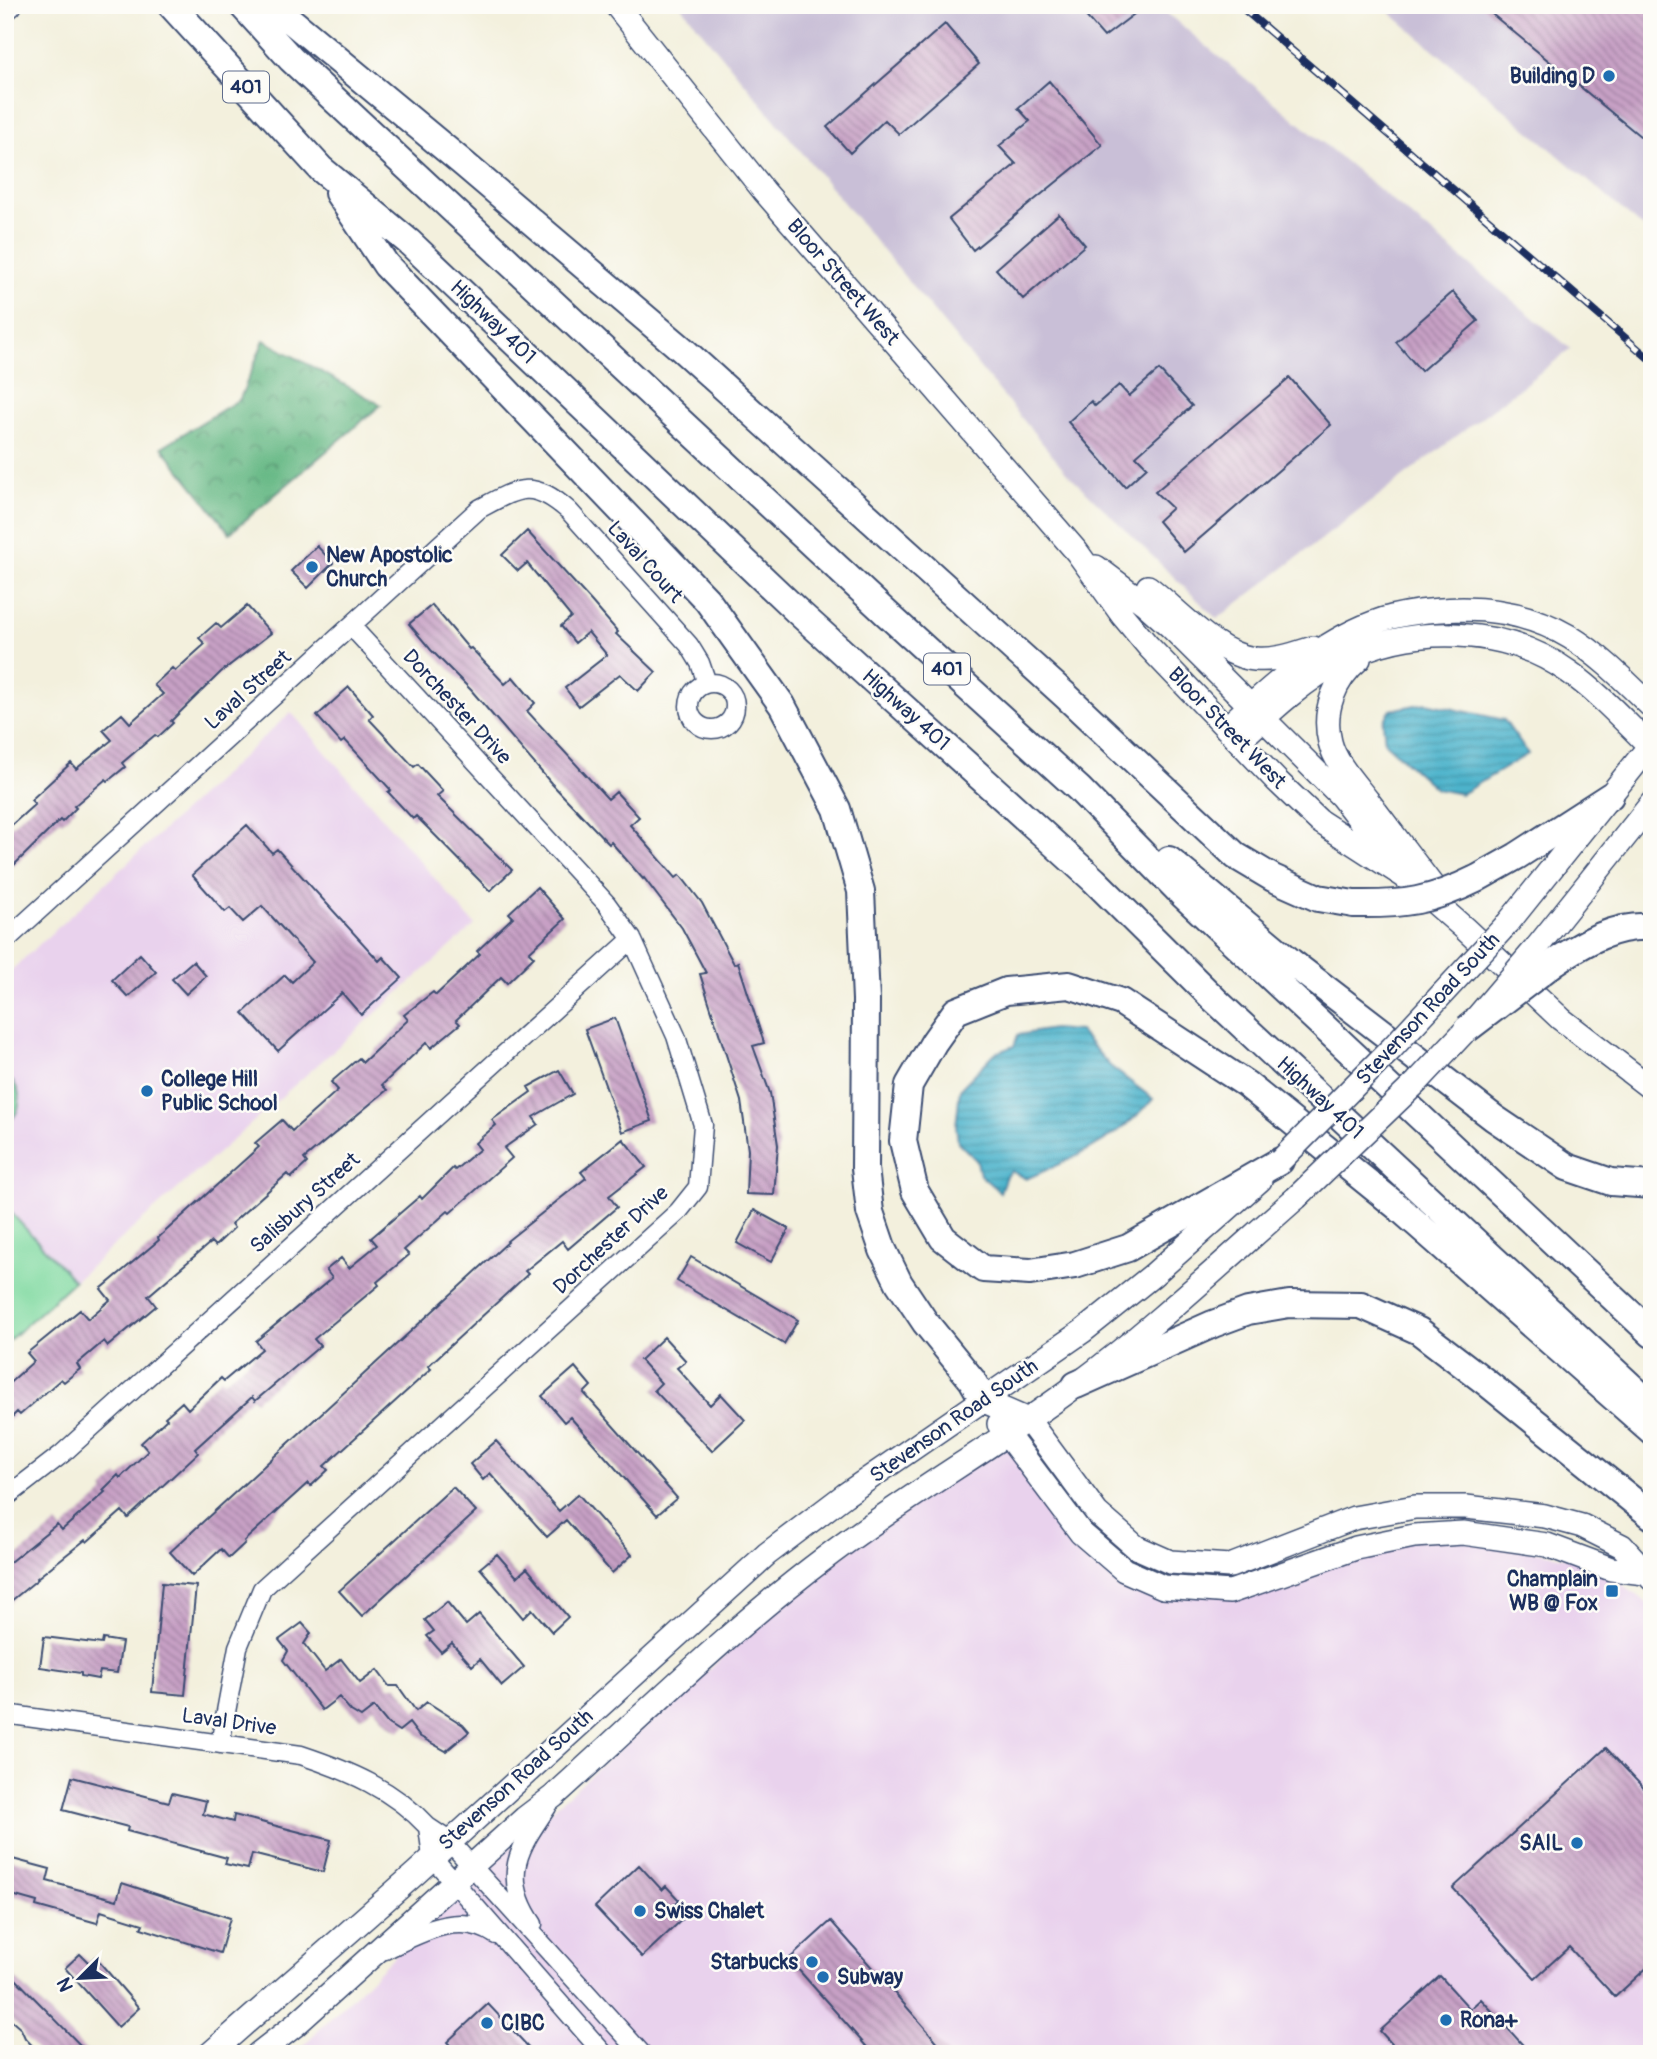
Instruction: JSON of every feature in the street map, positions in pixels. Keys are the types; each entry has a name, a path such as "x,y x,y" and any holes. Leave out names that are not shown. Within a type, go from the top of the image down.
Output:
{"highway":[{"name":"Highway 401","path":"170,5 321,169 409,242 797,611 1094,880 1215,1000 1652,1406"},
{"name":"401","path":"242,5 291,59 1079,789 1182,894 1652,1335"},
{"path":"272,5 683,350 1066,696 1236,856 1273,878 1318,898 1354,904 1392,905 1420,901 1452,891 1476,879 1610,796"},
{"path":"321,169 386,265 707,600 782,705 837,809 861,891 866,1000 865,1168 870,1212 883,1250 899,1283 925,1322 972,1380 984,1401"},
{"path":"1079,789 1220,901 1291,962 1494,1118 1567,1167 1611,1182 1652,1185"},
{"path":"1467,1029 1546,954 1577,947 1606,932 1634,925 1652,927"},
{"path":"1280,1161 1128,1248 1075,1265 1030,1272 983,1269 943,1238 915,1191 903,1141 909,1085 956,1011 1006,991 1069,985 1121,1002 1246,1084 1398,1207 1652,1431"},
{"path":"1076,1385 1248,1311 1289,1304 1361,1305 1419,1331 1487,1382 1652,1516"}],"main road":[{"path":"5,9 10,5"},
{"name":"Bloor Street West","path":"616,5 772,200 1077,552 1148,646 1233,735 1319,821 1404,876 1561,1019 1652,1089"},
{"path":"1057,530 1111,559 1222,647 1241,655 1254,659 1279,657 1333,642"},
{"name":"Bloor Street West","path":"1077,552 1144,603 1341,796 1404,876"},
{"path":"1233,735 1307,660 1333,642 1374,622 1405,614 1446,610 1486,609 1500,612 1527,618 1569,637 1606,663 1652,706"},
{"path":"1256,713 1322,671 1376,645 1429,635 1457,635 1485,638 1542,655 1568,671 1651,746"},
{"path":"1376,645 1341,676 1334,690 1330,707 1330,742 1343,769 1464,928"},
{"name":"Stevenson Road South","path":"210,2054 334,1947 767,1555 845,1495 1083,1331 1209,1228 1392,1048 1508,923 1651,746"},
{"path":"1546,954 1652,803"},
{"name":"Stevenson Road South","path":"258,2054 373,1956 525,1818 554,1796 792,1584 869,1526 1028,1420 1166,1312 1296,1198 1417,1082 1467,1029"},
{"path":"984,1401 1028,1420 1097,1513 1136,1546 1170,1562 1230,1566 1354,1518 1415,1507 1466,1507 1545,1516 1582,1526 1622,1546 1648,1576"},
{"path":"984,1401 1006,1435 1081,1533 1124,1570 1163,1587 1230,1592 1356,1548 1414,1536 1463,1533 1547,1545 1611,1569 1648,1576"}],"street":[{"name":"Laval Street","path":"5,941 479,509 509,492 531,489"},
{"name":"Laval Court","path":"531,489 552,495 569,511 689,645 707,682"},
{"name":"Dorchester Drive","path":"220,1744 238,1647 262,1589 678,1212 698,1187 703,1125 676,1036 632,939 606,903 352,627"},
{"name":"Salisbury Street","path":"5,1498 62,1454 632,939"},
{"name":"Laval Drive","path":"6,1716 301,1755 337,1767 371,1783 400,1801 428,1827 449,1841 642,2054"},
{"name":"Laval Drive","path":"554,1796 522,1845 516,1866 517,1892 528,1916 566,1970"},
{"path":"428,1827 432,1857 604,2054"},
{"path":"373,1956 430,1929 449,1924 464,1923 485,1928 506,1942"}],"shaded area":[{"path":"680,5 1157,5 1571,349 1217,619 1067,473"},
{"path":"1381,5 1652,5 1652,235"},
{"name":"College Hill Public School","path":"291,712 475,925 74,1281 5,1206 5,976"},
{"path":"1006,1439 1084,1545 1179,1598 1423,1531 1593,1562 1652,1607 1652,2054 294,2054 466,1886 808,1581"}],"green space":[{"path":"264,340 381,405 230,533 162,447 240,399"},
{"path":"5,1076 16,1086 19,1100 16,1114 5,1124"},
{"path":"5,1206 74,1281 5,1344"}],"water":[{"path":"1426,703 1504,720 1528,754 1461,794 1436,789 1385,743 1383,722 1391,710"},
{"path":"1053,1029 1079,1031 1110,1066 1153,1099 1126,1125 1078,1155 1026,1179 1011,1171 1006,1176 1000,1192 980,1175 977,1161 958,1142 956,1126 960,1089 995,1053 1014,1046 1018,1035"}],"building":[{"path":"1076,5 1146,5 1104,37"},
{"name":"Building D","path":"1481,5 1652,5 1652,146"},
{"path":"945,24 979,64 899,134 885,120 850,153 827,127"},
{"path":"1049,81 1102,145 973,250 949,219 1016,164 999,146 1030,121 1018,108"},
{"path":"1059,214 1085,245 1023,299 996,269"},
{"path":"1453,292 1478,321 1421,371 1396,342"},
{"path":"1159,370 1192,406 1136,456 1147,467 1125,487 1068,422 1091,401 1095,406 1119,385 1129,396"},
{"path":"1290,378 1331,425 1184,552 1158,521 1172,508 1155,492"},
{"path":"527,531 618,632 616,634 656,672 638,691 620,674 579,706 565,688 607,655 588,632 575,643 561,626 571,617 527,563 518,571 502,555"},
{"name":"New Apostolic Church","path":"317,546 333,563 308,588 291,571"},
{"path":"432,605 469,649 471,648 505,684 513,677 535,703 527,711 608,799 616,792 639,817 630,825 676,878 680,875 702,903 734,964 738,962 764,1043 753,1046 770,1093 778,1145 774,1195 746,1194 748,1150 741,1101 700,974 706,973 682,928 644,878 551,783 471,690 409,624"},
{"path":"247,606 271,633 221,672 158,737 155,735 122,763 125,767 74,806 76,808 62,822 60,820 12,867 5,859 5,831 35,804 31,800 71,763 76,769 112,740 103,730 122,714 130,723 163,694 154,685 172,668 175,671 205,644 199,638 216,623 221,628"},
{"path":"349,687 373,715 369,719 414,767 418,764 443,791 437,796 512,870 490,891 416,816 413,819 388,792 391,790 345,740 341,743 317,716"},
{"path":"247,825 272,853 277,849 379,961 383,957 402,978 361,1015 342,993 278,1051 243,1013 285,975 292,982 313,962 262,906 243,922 230,908 225,912 192,875"},
{"path":"537,887 565,919 529,952 534,957 507,983 501,977 456,1020 460,1024 431,1048 427,1042 382,1085 387,1090 304,1159 307,1163 291,1178 287,1174 231,1224 234,1228 215,1246 211,1242 148,1296 156,1306 108,1346 104,1341 77,1364 80,1369 64,1382 61,1379 20,1415 17,1412 5,1424 5,1387 34,1361 27,1353 80,1310 88,1319 110,1300 101,1289 159,1240 158,1238 259,1147 255,1143 282,1120 292,1131 338,1090 331,1082 359,1058 363,1062 408,1020 404,1015 433,992 436,995 480,954 477,951 513,917 509,913"},
{"path":"140,954 156,972 128,997 112,980"},
{"path":"193,961 206,976 186,994 172,979"},
{"path":"615,1018 652,1121 622,1132 585,1029"},
{"path":"559,1070 573,1094 533,1117 538,1124 504,1148 512,1158 404,1250 409,1255 377,1282 379,1285 314,1339 320,1346 255,1401 252,1397 195,1449 198,1453 128,1518 122,1511 5,1606 5,1566 57,1524 62,1530 105,1492 103,1490 118,1475 120,1478 148,1451 141,1443 167,1419 165,1417 182,1402 188,1409 221,1378 224,1381 262,1349 256,1341 332,1278 326,1270 341,1258 349,1268 377,1245 371,1238 420,1196 422,1199 453,1168 455,1170 480,1149 475,1143 496,1125 492,1120 531,1092 528,1087"},
{"path":"623,1139 646,1167 609,1196 617,1207 568,1249 562,1241 525,1271 528,1274 428,1366 431,1369 324,1466 328,1470 311,1486 308,1483 229,1558 221,1549 192,1576 170,1552 507,1241 586,1178 581,1172"},
{"path":"754,1210 789,1229 771,1262 737,1243"},
{"path":"691,1257 798,1320 784,1344 677,1281"},
{"path":"664,1337 686,1361 677,1368 710,1405 721,1394 745,1420 712,1451 654,1390 661,1383 640,1360"},
{"path":"575,1367 591,1386 584,1393 677,1498 657,1515 570,1417 564,1422 542,1396"},
{"path":"496,1441 559,1511 578,1494 632,1555 612,1573 566,1520 547,1537 490,1473 483,1480 470,1464"},
{"path":"453,1487 476,1512 362,1616 339,1591"},
{"path":"497,1554 517,1577 527,1568 568,1617 552,1632 532,1609 523,1618 480,1568"},
{"path":"162,1583 196,1586 185,1695 152,1692"},
{"path":"447,1602 466,1625 479,1614 524,1667 502,1686 480,1659 472,1666 452,1643 441,1652 427,1636 434,1631 425,1620"},
{"path":"302,1623 311,1633 304,1644 325,1671 341,1659 360,1683 377,1670 389,1686 398,1686 416,1711 427,1702 463,1725 469,1732 446,1751 419,1736 409,1723 399,1731 388,1724 374,1707 361,1717 351,1711 339,1697 322,1710 283,1660 288,1651 279,1640"},
{"path":"44,1637 102,1644 103,1639 122,1642 117,1673 100,1671 98,1679 81,1676 81,1673 40,1667"},
{"name":"SAIL","path":"1606,1748 1652,1797 1652,1963 1615,1997 1569,1947 1535,1978 1453,1888"},
{"path":"72,1777 169,1802 172,1793 206,1801 203,1814 233,1822 234,1815 331,1840 323,1872 252,1854 248,1869 225,1864 227,1858 127,1831 128,1827 63,1810"},
{"path":"5,1857 50,1869 47,1881 117,1900 122,1883 230,1918 220,1953 141,1928 143,1924 101,1911 97,1923 36,1906 37,1902 5,1893"},
{"name":"Swiss Chalet","path":"639,1865 662,1890 666,1886 679,1900 675,1904 686,1916 642,1957 595,1907"},
{"path":"831,1921 948,2054 873,2054 789,1959"},
{"path":"80,1954 89,1963 95,1957 139,2008 118,2027 65,1968"},
{"path":"5,1968 89,2054 40,2054 25,2038 21,2029 5,2015"},
{"name":"Rona+","path":"1440,1976 1470,2009 1481,1999 1531,2054 1401,2054 1380,2031"},
{"name":"CIBC","path":"488,2004 535,2054 458,2054 447,2042"}],"railway":[{"path":"1239,5 1652,361"}],"place":[{"name":"Building D","path":"1609,76"},
{"name":"New Apostolic Church","path":"312,567"},
{"name":"College Hill Public School","path":"147,1091"},
{"name":"Champlain WB @ Fox","path":"1612,1591"},
{"name":"SAIL","path":"1577,1843"},
{"name":"Swiss Chalet","path":"640,1911"},
{"name":"Starbucks","path":"812,1962"},
{"name":"Subway","path":"823,1977"},
{"name":"Rona+","path":"1446,2020"},
{"name":"CIBC","path":"487,2023"}]}
